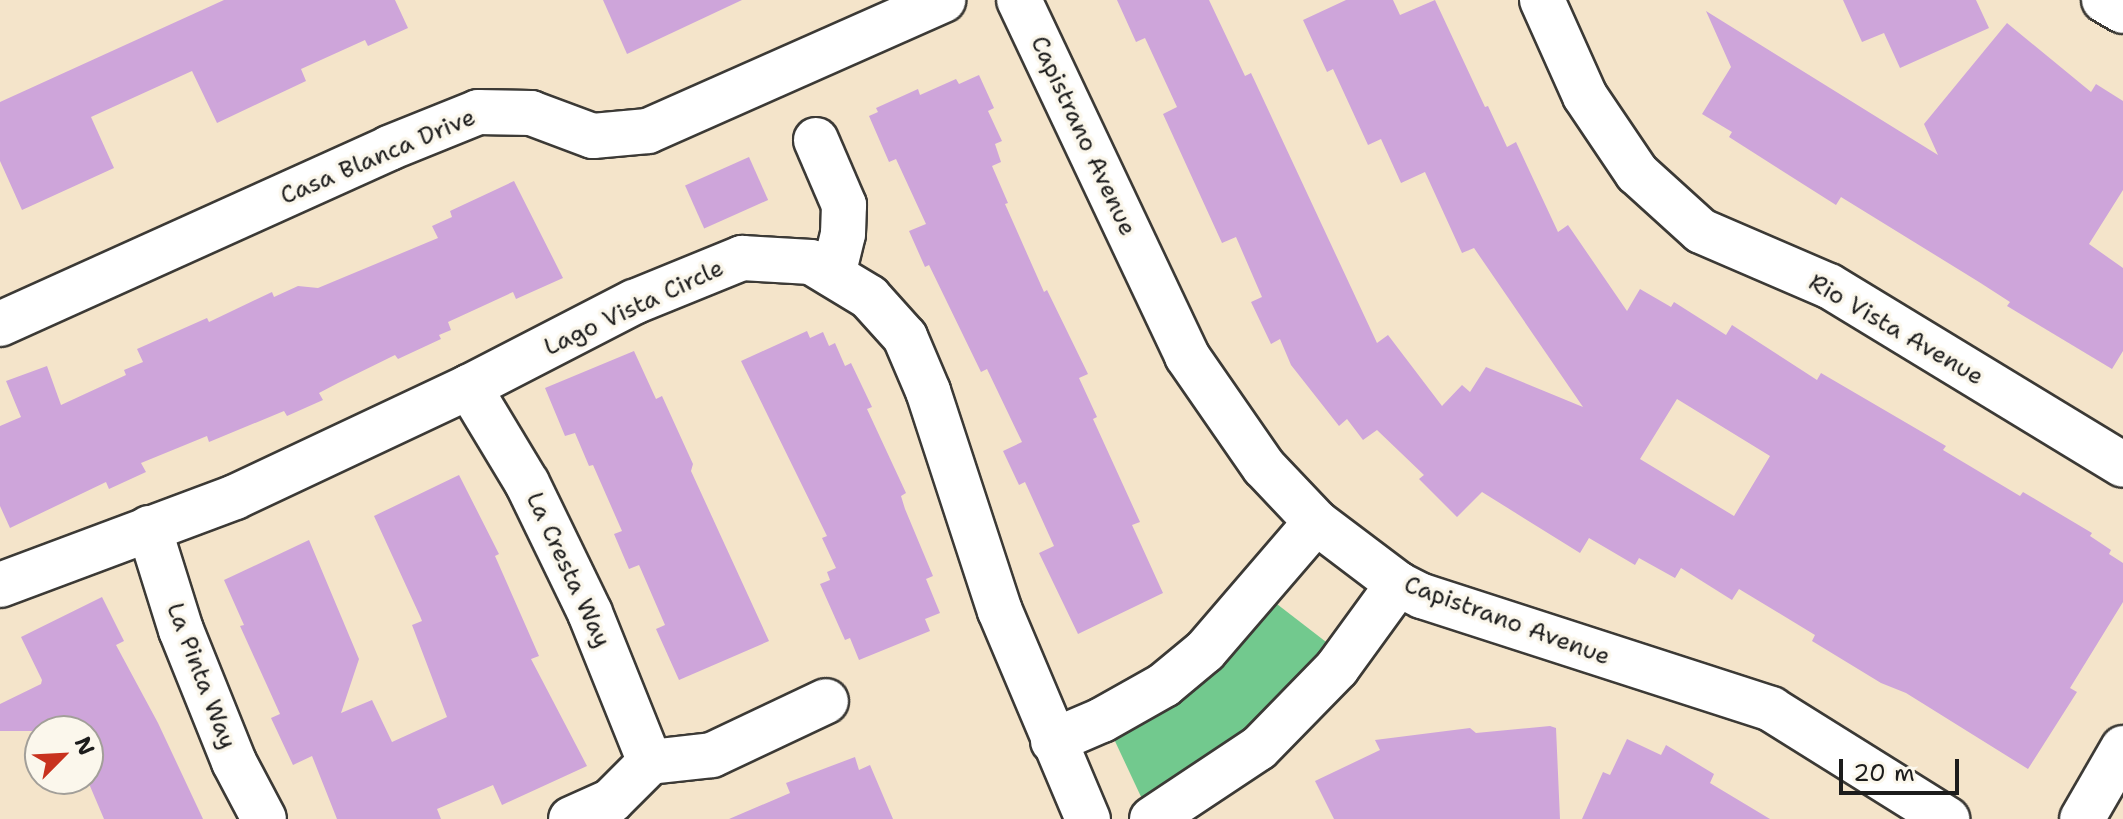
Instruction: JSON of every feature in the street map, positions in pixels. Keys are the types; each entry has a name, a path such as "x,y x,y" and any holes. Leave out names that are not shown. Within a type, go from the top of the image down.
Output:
{"street":[{"name":"Casa Blanca Drive","path":"0,324 389,148 478,112 531,113 593,136 648,131 943,0"},
{"name":"Capistrano Avenue","path":"1019,0 1187,356 1264,467 1316,522 1398,584 1436,600 1771,709 1947,819"},
{"name":"Rio Vista Avenue","path":"1542,0 1585,96 1637,173 1701,231 1829,286 2123,465"},
{"path":"2104,0 2123,11"},
{"path":"816,140 844,205 843,234 833,275"},
{"name":"Lago Vista Circle","path":"0,585 235,497 469,387 634,302 742,258 811,262 869,297 905,337 928,391 1000,611 1088,819"},
{"name":"La Cresta Way","path":"469,387 527,483 569,570 650,762"},
{"path":"1053,741 1102,720 1164,685 1205,651 1316,522"},
{"name":"La Pinta Way","path":"149,528 181,630 234,762 264,819"},
{"path":"1152,819 1259,748 1337,668 1398,584"},
{"path":"571,819 611,801 650,762 712,755 826,701"},
{"path":"2082,819 2123,748"}],"green space":[{"path":"1273,601 1330,645 1243,735 1143,801 1113,737"}],"building":[{"path":"224,0 395,0 408,28 368,46 365,40 301,69 306,81 217,123 192,71 91,117 114,168 22,210 0,161 0,102"},
{"path":"603,0 742,0 627,54"},
{"path":"1117,0 1209,0 1245,76 1251,73 1377,343 1388,335 1442,406 1462,385 1470,392 1486,367 1583,407 1474,248 1462,253 1425,172 1401,183 1381,139 1368,145 1333,69 1327,72 1303,20 1346,0 1393,0 1400,15 1435,0 1485,107 1488,106 1507,147 1516,142 1558,232 1568,225 1627,311 1640,289 1671,307 1674,302 1726,335 1732,325 1817,380 1821,373 1946,446 1943,450 2020,496 2023,492 2092,533 2090,536 2111,550 2109,554 2123,563 2123,602 2070,688 2077,692 2028,769 1906,693 1881,683 1812,641 1815,635 1739,589 1732,600 1681,568 1675,578 1639,558 1635,565 1589,538 1580,553 1482,492 1457,517 1419,479 1424,475 1377,430 1363,440 1347,419 1339,426 1291,365 1280,339 1271,344 1251,302 1262,297 1236,237 1222,243 1163,114 1177,107 1145,38 1136,42","holes":["1677,399 1770,456 1734,516 1640,459"]},
{"path":"1843,0 1976,0 1989,28 1900,68 1884,33 1862,42"},
{"path":"1706,11 1938,155 1924,124 2007,23 2091,92 2096,84 2123,101 2123,190 2089,244 2123,268 2123,351 2112,369 2007,306 2010,302 1841,197 1836,205 1729,137 1732,132 1702,114 1731,67"},
{"path":"979,75 994,108 988,111 1002,141 995,144 1001,162 992,166 1008,203 1005,204 1044,292 1047,290 1088,374 1079,378 1097,417 1093,419 1140,522 1132,525 1163,593 1078,634 1039,553 1054,546 1025,482 1019,485 1003,451 1022,442 987,369 981,372 929,265 925,267 909,231 926,224 896,159 889,162 869,116 878,112 876,108 918,89 920,95 956,79 959,84"},
{"path":"749,157 768,200 704,228 685,185"},
{"path":"514,181 563,278 516,299 513,292 448,322 451,330 439,335 441,339 398,359 395,355 338,383 319,393 323,400 287,416 284,411 209,442 207,436 141,463 146,472 109,489 106,482 10,528 0,506 0,426 21,417 6,381 47,366 61,405 126,375 124,370 143,362 137,349 207,318 209,322 272,292 274,297 298,286 318,288 438,238 432,226 452,217 450,211"},
{"path":"807,331 810,338 823,332 829,346 835,343 845,366 851,363 872,407 867,409 906,493 901,496 933,576 926,579 940,613 925,619 930,631 859,660 850,638 845,640 820,584 830,580 827,572 836,568 822,538 827,536 741,361"},
{"path":"634,351 656,399 662,396 693,464 691,471 769,641 679,680 656,629 665,625 639,565 629,569 614,534 622,531 593,465 589,466 575,433 565,436 545,388"},
{"path":"459,475 499,554 495,556 539,656 531,659 587,766 502,805 493,785 437,809 441,819 337,819 312,756 293,765 271,718 280,714 240,626 244,625 224,580 309,540 359,659 341,713 372,700 392,742 447,717 412,625 422,621 374,516"},
{"path":"102,597 124,641 116,645 158,723 203,819 104,819 94,795 104,795 104,715 24,715 24,731 0,731 0,704 41,684 42,680 21,637"},
{"path":"1470,728 1476,733 1556,728 1560,819 1334,819 1315,781 1380,750 1375,740"},
{"path":"1627,739 1661,755 1666,745 1714,774 1710,783 1770,819 1582,819 1603,772 1610,775"},
{"path":"855,757 859,770 870,765 893,819 729,819 790,793 786,783"}]}
